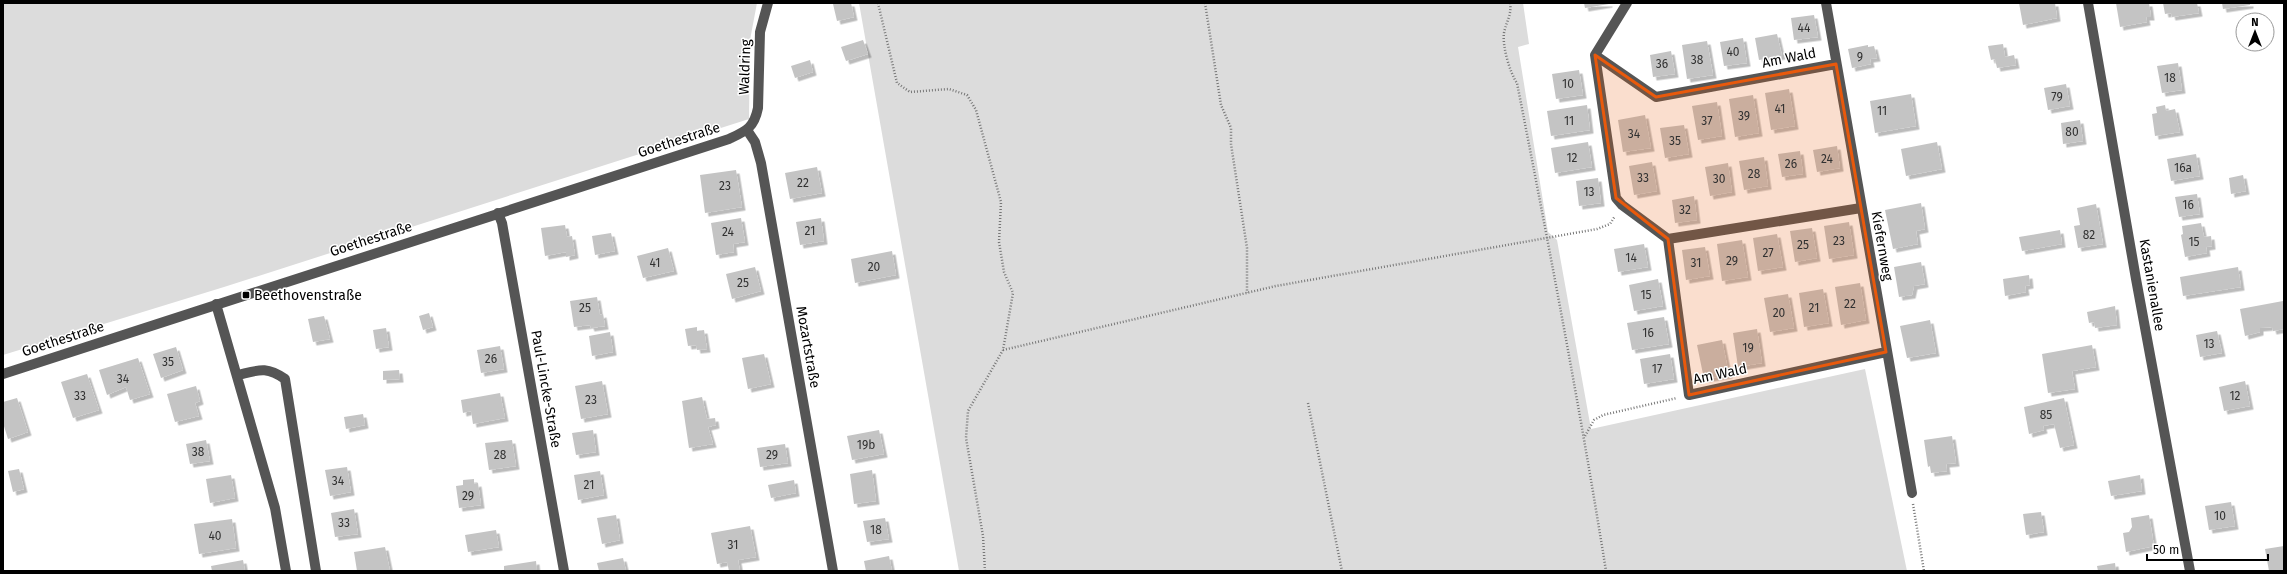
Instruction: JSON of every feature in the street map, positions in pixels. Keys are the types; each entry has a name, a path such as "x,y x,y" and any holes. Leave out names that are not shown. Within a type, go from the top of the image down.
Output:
{"street":[{"name":"Waldring","path":"747,130 755,120 758,108 760,32 768,3"},
{"path":"1626,3 1595,55 1616,198 1622,205 1668,239 1861,208"},
{"name":"Kiefernweg","path":"1826,3 1886,352 1912,493"},
{"name":"Kastanienallee","path":"2088,3 2136,279 2190,571"},
{"name":"Am Wald","path":"1595,55 1656,97 1836,64"},
{"name":"Goethestraße","path":"3,374 729,139 747,130"},
{"name":"Mozartstraße","path":"747,130 755,142 761,163 833,571"},
{"name":"Paul-Lincke-Straße","path":"498,213 502,223 564,571"},
{"name":"Am Wald","path":"1668,239 1689,395 1886,352"},
{"path":"216,304 238,375 275,508 286,571"},
{"path":"238,375 258,370 272,370 285,379 316,571"}],"path":[{"path":"878,3 897,84 910,92 949,89 967,95 976,110 1001,202 999,242 1004,272 1013,294 1003,350 968,411 966,438 983,536 985,571"},
{"path":"1205,3 1221,104 1231,128 1231,144 1247,248 1247,293"},
{"path":"1510,3 1512,12 1504,34 1510,72 1517,84 1547,237 1584,436 1606,571"},
{"path":"1003,350 1247,293 1597,229 1610,224 1622,205"},
{"path":"1584,436 1594,420 1603,415 1689,395"},
{"path":"1308,402 1342,571"},
{"path":"1912,493 1924,571"}],"highlighted area":[{"path":"1595,55 1656,97 1836,64 1886,352 1689,395 1668,239 1616,198"}],"shaded area":[{"path":"3,3 757,3 750,40 749,119 224,287 3,355"},
{"path":"859,3 1523,3 1529,44 1518,47 1548,232 1557,240 1591,429 1865,369 1907,571 959,571"}],"building":[{"path":"851,3 854,17 837,21 833,4"},
{"path":"1584,3 1609,3 1609,4 1585,8"},
{"path":"2019,3 2055,3 2057,18 2023,25"},
{"path":"2116,3 2149,3 2151,17 2146,17 2147,22 2120,27"},
{"path":"2163,3 2197,3 2199,13 2172,17 2171,13 2165,14"},
{"path":"2222,3 2250,3 2250,5 2223,9"},
{"path":"1814,15 1818,37 1794,40 1791,18"},
{"path":"1777,34 1782,56 1759,60 1755,38"},
{"path":"1743,38 1747,63 1724,66 1720,42"},
{"path":"863,40 868,54 846,61 841,47"},
{"path":"1707,41 1713,75 1687,79 1682,45"},
{"path":"2003,44 2005,57 2014,55 2016,65 1997,68 1995,59 1991,60 1988,46"},
{"path":"1868,45 1868,47 1874,46 1877,58 1870,59 1871,64 1852,68 1848,49"},
{"path":"1671,51 1675,74 1653,77 1650,55"},
{"path":"810,60 813,72 795,78 791,66"},
{"path":"2178,63 2182,90 2162,93 2157,66"},
{"path":"1579,70 1583,95 1556,99 1552,74"},
{"path":"2066,84 2070,106 2048,110 2044,88"},
{"path":"1789,89 1795,126 1771,130 1765,93"},
{"path":"1911,94 1916,126 1875,133 1870,101"},
{"path":"1753,95 1759,133 1735,137 1729,99"},
{"path":"1717,102 1722,136 1698,140 1692,106"},
{"path":"1587,105 1590,130 1551,136 1547,111"},
{"path":"2165,105 2166,111 2175,109 2180,132 2155,136 2152,114 2157,113 2156,107"},
{"path":"1645,115 1651,148 1623,152 1618,120"},
{"path":"2080,120 2083,141 2063,144 2061,123"},
{"path":"1684,125 1689,154 1665,158 1660,128"},
{"path":"1588,142 1592,167 1555,173 1551,148"},
{"path":"1937,142 1942,169 1906,176 1901,149"},
{"path":"1837,146 1840,168 1817,172 1813,150"},
{"path":"1800,151 1803,174 1782,177 1778,154"},
{"path":"2196,154 2200,176 2171,181 2167,159"},
{"path":"1764,157 1768,186 1744,190 1739,161"},
{"path":"1652,162 1657,191 1634,195 1629,166"},
{"path":"1728,163 1732,192 1710,196 1705,167"},
{"path":"817,167 822,193 790,199 785,173"},
{"path":"736,170 742,207 705,213 700,175"},
{"path":"2243,175 2246,191 2231,194 2229,178"},
{"path":"1598,178 1601,203 1579,206 1576,181"},
{"path":"2197,194 2200,214 2179,217 2175,197"},
{"path":"1694,196 1697,220 1675,223 1672,200"},
{"path":"1921,203 1925,229 1916,231 1918,244 1893,249 1885,210"},
{"path":"2096,204 2103,244 2078,248 2074,226 2080,225 2077,208"},
{"path":"741,218 745,242 733,244 734,252 716,255 711,223"},
{"path":"821,218 824,241 800,245 796,222"},
{"path":"1849,222 1854,255 1829,259 1824,226"},
{"path":"2201,223 2204,237 2211,236 2212,246 2206,247 2207,253 2185,257 2181,235 2183,234 2182,226"},
{"path":"565,225 567,237 572,236 575,255 566,257 566,252 545,256 541,228"},
{"path":"1812,228 1817,258 1795,262 1790,231"},
{"path":"2060,230 2062,244 2022,251 2019,237"},
{"path":"611,233 615,251 595,255 592,236"},
{"path":"1777,234 1783,267 1758,271 1753,238"},
{"path":"1742,240 1748,277 1722,281 1717,244"},
{"path":"1644,244 1648,267 1618,272 1614,249"},
{"path":"1705,247 1710,276 1686,280 1682,250"},
{"path":"668,248 674,271 643,278 637,256"},
{"path":"892,251 896,275 855,283 851,259"},
{"path":"1921,262 1925,284 1914,286 1912,295 1899,297 1894,267"},
{"path":"755,267 761,291 732,299 726,274"},
{"path":"2238,267 2241,287 2183,296 2180,277"},
{"path":"2029,275 2030,285 2025,286 2026,292 2005,296 2003,279"},
{"path":"1658,279 1663,306 1634,311 1629,285"},
{"path":"1860,283 1866,320 1841,325 1835,287"},
{"path":"1823,289 1829,323 1804,327 1799,293"},
{"path":"1788,294 1794,328 1770,332 1764,298"},
{"path":"597,297 600,315 603,314 605,326 591,328 590,325 574,327 570,301"},
{"path":"2283,301 2284,329 2273,331 2272,327 2260,328 2260,332 2245,336 2240,309"},
{"path":"2115,306 2117,325 2095,328 2094,322 2089,323 2087,312"},
{"path":"429,313 433,327 423,330 419,316"},
{"path":"324,316 330,339 313,342 308,319"},
{"path":"1664,317 1669,344 1632,350 1627,323"},
{"path":"1930,320 1936,353 1907,358 1900,326"},
{"path":"697,327 697,331 704,330 707,349 697,350 696,345 688,346 685,329"},
{"path":"386,328 389,347 376,349 373,330"},
{"path":"1757,329 1762,363 1738,367 1733,333"},
{"path":"2217,331 2222,353 2200,357 2196,335"},
{"path":"610,332 613,352 592,356 589,336"},
{"path":"1722,340 1729,375 1704,379 1697,345"},
{"path":"2092,345 2096,367 2072,371 2075,389 2048,393 2042,354"},
{"path":"500,346 504,369 481,373 477,350"},
{"path":"176,347 183,370 161,378 153,354"},
{"path":"764,354 771,384 748,389 742,358"},
{"path":"1670,354 1674,379 1644,384 1640,359"},
{"path":"138,358 150,394 130,400 126,387 107,395 99,370"},
{"path":"399,370 400,379 383,380 383,371"},
{"path":"87,374 99,410 73,418 61,382"},
{"path":"602,381 608,414 581,419 575,386"},
{"path":"2245,381 2250,406 2224,411 2219,387"},
{"path":"196,386 200,401 195,403 199,416 175,422 167,394"},
{"path":"500,393 505,418 473,424 471,411 463,413 461,400"},
{"path":"702,397 707,419 715,418 716,425 708,427 713,444 689,448 682,401"},
{"path":"17,398 28,432 8,439 3,423 3,402"},
{"path":"2064,398 2074,445 2060,448 2054,424 2043,426 2044,430 2029,434 2024,407"},
{"path":"363,414 365,425 346,429 344,417"},
{"path":"593,430 596,452 576,455 572,433"},
{"path":"879,430 884,454 852,460 847,436"},
{"path":"1952,436 1956,463 1946,464 1947,471 1931,473 1930,466 1928,467 1924,440"},
{"path":"206,440 210,461 190,464 186,444"},
{"path":"512,440 516,466 489,470 485,443"},
{"path":"785,444 788,463 760,467 757,448"},
{"path":"347,467 351,492 330,496 325,470"},
{"path":"19,469 24,489 13,492 8,471"},
{"path":"872,470 876,501 854,504 850,474"},
{"path":"600,471 604,495 578,500 574,475"},
{"path":"231,475 235,498 210,503 206,479"},
{"path":"2140,475 2142,491 2111,496 2108,481"},
{"path":"474,479 474,484 478,483 481,505 459,508 456,486 463,485 463,480"},
{"path":"794,480 796,493 771,498 768,485"},
{"path":"2231,502 2235,526 2209,530 2205,506"},
{"path":"354,509 358,534 335,537 331,513"},
{"path":"2041,512 2044,532 2026,535 2023,514"},
{"path":"616,515 620,540 602,544 597,518"},
{"path":"2149,515 2154,546 2126,552 2123,533 2129,532 2132,527 2131,518"},
{"path":"885,518 889,539 867,542 863,521"},
{"path":"232,519 236,548 199,554 194,524"},
{"path":"750,526 756,557 738,560 740,571 729,571 727,562 717,564 711,533"},
{"path":"496,530 499,547 468,552 465,535"},
{"path":"2284,546 2284,570 2269,571 2265,549"},
{"path":"385,547 390,571 357,571 354,552"},
{"path":"889,556 892,571 866,571 864,561"},
{"path":"623,558 626,571 599,571 597,563"},
{"path":"243,560 245,571 212,571 211,566"},
{"path":"536,561 537,571 504,571 504,566"},
{"path":"2115,563 2116,571 2098,571 2097,566"}],"place":[{"name":"Beethovenstraße","path":"246,295"}]}
